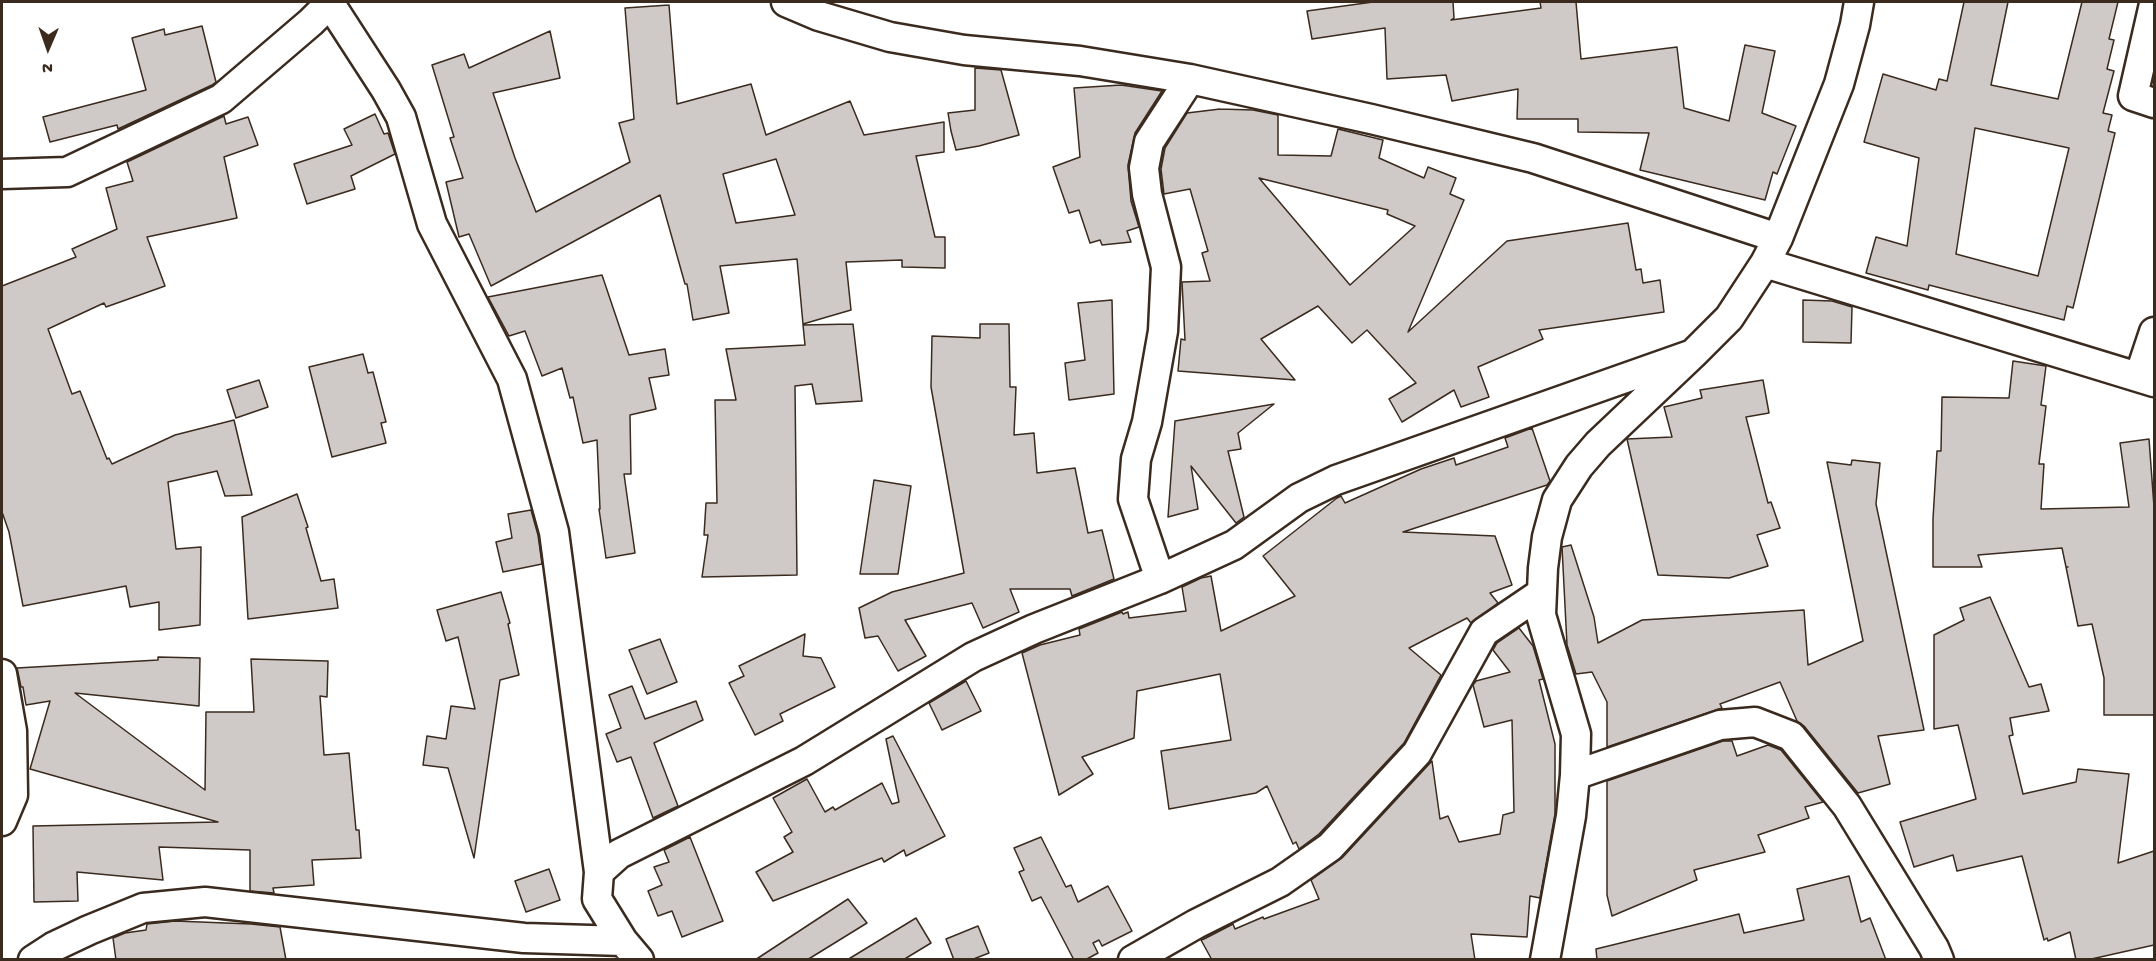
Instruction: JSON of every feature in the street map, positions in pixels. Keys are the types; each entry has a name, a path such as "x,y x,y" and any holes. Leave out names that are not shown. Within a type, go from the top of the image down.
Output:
{"street":[{"path":"2,174 67,172 221,99 311,22 330,2 401,117 432,224 512,379 554,532 599,872 597,899 631,950"},
{"path":"786,2 819,16 890,37 964,50 1080,61 1190,80 1371,119 1533,158 1778,238"},
{"path":"1545,960 1571,816 1575,776 1576,734 1541,615 1540,594 1547,537 1557,500 1598,444 1729,318 1765,263 1778,238 1839,84 1859,2"},
{"path":"2154,4 2133,96 2154,103"},
{"path":"1160,579 1133,499 1136,459 1147,422 1163,331 1166,267 1147,194 1144,168 1149,142 1190,80"},
{"path":"1765,263 2147,380 2154,332"},
{"path":"599,872 619,854 804,761 973,657 1034,629 1160,579 1234,545 1299,498 1336,480 1694,354"},
{"path":"1133,960 1196,924 1280,882 1330,847 1417,753 1484,632 1540,594"},
{"path":"2,674 13,795 2,821"},
{"path":"1575,776 1720,725 1755,722 1791,736 1847,806 1934,948 1939,960"},
{"path":"48,955 143,908 205,902 631,950"}],"building":[{"path":"1373,2 1453,2 1454,18 1451,20 1541,8 1540,2 1576,2 1581,59 1677,47 1684,108 1729,121 1745,45 1775,51 1762,113 1796,126 1777,174 1773,172 1765,200 1640,170 1649,133 1578,132 1578,119 1517,119 1518,89 1452,101 1446,75 1387,79 1385,28 1312,39 1307,11"},
{"path":"1964,2 2008,2 1991,85 2058,99 2082,2 2118,2 2109,39 2114,40 2107,69 2114,71 2103,113 2112,115 2108,131 2115,133 2073,308 2067,306 2064,320 1929,285 1928,290 1866,273 1876,237 1907,246 1919,158 1864,142 1883,74 1936,90 1939,79 1947,81","holes":["1975,128 2069,148 2038,276 1956,254"]},
{"path":"669,5 677,104 751,84 766,135 850,101 864,135 944,122 944,152 916,156 935,237 945,237 945,268 902,267 902,260 846,262 851,310 803,324 797,259 720,266 729,313 693,320 687,284 685,284 660,195 491,286 469,234 459,237 446,182 463,178 450,138 454,137 432,65 464,54 469,68 550,31 560,78 493,93 536,212 630,162 619,123 634,119 625,8","holes":["776,159 795,215 736,223 723,174"]},
{"path":"202,26 216,82 118,129 117,125 50,142 43,117 146,90 132,38 164,29 165,35"},
{"path":"975,68 1001,70 1019,135 956,150 948,113 975,110"},
{"path":"1121,85 1162,91 1135,133 1128,165 1131,201 1139,227 1127,231 1131,242 1102,245 1100,240 1090,243 1079,210 1069,213 1053,167 1080,157 1074,88"},
{"path":"1220,109 1253,110 1278,115 1278,155 1331,156 1338,129 1383,140 1379,158 1424,178 1428,167 1456,178 1450,194 1464,200 1408,332 1507,241 1628,223 1636,270 1641,269 1643,283 1660,280 1664,312 1539,330 1543,339 1478,367 1489,397 1461,407 1454,390 1402,422 1389,399 1416,383 1367,330 1352,343 1318,306 1261,339 1295,380 1178,371 1181,339 1185,340 1182,282 1210,281 1202,253 1208,251 1190,189 1164,194 1161,169 1165,148 1187,113","holes":["1259,178 1388,210 1387,214 1415,226 1350,285"]},
{"path":"375,114 384,134 388,133 395,154 351,176 355,189 307,204 294,164 352,145 344,129"},
{"path":"224,116 226,124 248,117 258,145 224,157 237,218 147,237 165,286 106,307 104,303 48,329 72,394 80,391 107,459 109,458 112,464 175,435 234,420 252,495 225,496 217,471 168,482 176,549 201,547 200,625 159,630 159,602 130,607 126,586 23,606 9,532 2,512 2,286 76,257 72,249 117,229 106,188 133,181 127,162"},
{"path":"602,275 629,355 665,349 669,375 649,378 656,409 630,415 631,474 624,474 635,553 606,558 599,509 597,440 583,443 573,397 570,398 562,368 542,376 525,331 509,336 488,297"},
{"path":"1112,300 1114,394 1069,400 1065,363 1085,360 1078,303"},
{"path":"1803,300 1832,301 1852,307 1851,343 1803,342"},
{"path":"853,324 862,401 816,404 812,384 795,386 797,575 702,577 708,535 704,535 706,503 717,503 715,400 736,400 726,349 805,345 803,325"},
{"path":"980,324 1009,324 1010,387 1016,387 1014,435 1034,433 1037,473 1075,468 1088,533 1102,530 1114,579 1072,596 1070,589 1010,589 1019,612 983,628 972,603 905,620 926,656 898,671 878,636 865,638 859,608 892,592 964,573 931,387 932,336 980,338"},
{"path":"363,354 368,373 373,372 386,422 381,423 386,443 332,457 309,367"},
{"path":"2013,361 2046,366 2041,405 2046,406 2039,464 2044,464 2041,509 2129,507 2120,443 2149,439 2154,507 2154,715 2104,715 2104,678 2092,624 2078,626 2062,548 1978,555 1982,567 1933,567 1933,519 1937,451 1941,451 1942,397 2009,398"},
{"path":"259,380 268,407 236,418 227,390"},
{"path":"1763,380 1769,413 1746,417 1768,503 1771,502 1780,528 1757,535 1768,566 1729,578 1658,575 1627,439 1672,437 1664,407 1702,398 1700,390"},
{"path":"1274,404 1238,433 1241,449 1228,451 1244,517 1236,523 1191,466 1198,509 1168,517 1175,421"},
{"path":"1532,428 1550,481 1547,485 1403,532 1495,536 1512,585 1490,593 1498,603 1471,623 1467,618 1409,648 1441,675 1404,743 1319,834 1299,849 1296,842 1293,844 1267,786 1256,793 1169,809 1161,751 1231,740 1220,674 1137,691 1134,738 1082,757 1093,774 1059,795 1022,653 1040,645 1080,635 1079,629 1122,612 1123,614 1128,612 1129,618 1186,611 1182,587 1211,576 1221,631 1295,596 1263,556 1337,498 1341,496 1345,503 1421,469 1454,458 1456,465 1508,447 1505,438"},
{"path":"1852,460 1880,463 1876,504 1924,730 1878,736 1890,784 1858,793 1804,726 1797,721 1780,682 1720,704 1722,708 1607,747 1607,702 1592,672 1576,674 1567,645 1562,547 1571,545 1594,617 1598,643 1642,620 1804,610 1808,665 1863,641 1827,462 1851,465"},
{"path":"874,480 911,486 898,574 860,574"},
{"path":"297,494 308,527 306,528 321,581 334,579 338,608 248,619 242,517"},
{"path":"531,510 538,535 542,564 503,572 496,542 512,538 508,514"},
{"path":"501,592 510,623 508,624 519,675 500,680 474,858 448,768 423,765 427,736 446,739 451,706 475,709 458,637 446,641 437,610"},
{"path":"1990,597 2029,687 2041,684 2049,711 2010,718 2013,735 2009,736 2023,794 2076,782 2078,769 2129,774 2118,863 2154,851 2154,945 2087,960 2076,960 2070,932 2048,941 2047,938 2044,940 2022,856 1957,871 1953,855 1914,867 1900,822 1976,799 1958,725 1934,729 1934,635 1964,620 1960,608"},
{"path":"1519,628 1533,646 1543,679 1539,680 1555,744 1555,814 1540,898 1530,896 1527,937 1471,934 1475,960 1212,960 1201,940 1233,924 1235,929 1263,917 1264,919 1319,899 1311,880 1342,858 1432,761 1440,819 1448,816 1459,842 1500,834 1503,815 1514,812 1512,720 1484,727 1473,685 1476,681 1510,672 1493,650 1497,643"},
{"path":"805,634 803,656 821,658 835,687 780,714 783,721 755,735 729,683 744,676 739,666"},
{"path":"660,639 677,682 647,694 629,650"},
{"path":"158,657 200,658 199,706 75,693 205,790 206,712 254,712 251,659 328,661 327,697 320,696 324,755 349,753 361,858 312,860 314,885 273,888 274,893 250,891 250,850 159,847 163,880 77,872 78,901 34,902 33,826 218,822 30,769 50,701 26,705 17,668 158,660"},
{"path":"966,681 981,711 942,730 929,703"},
{"path":"632,686 645,719 696,701 703,720 654,743 678,806 653,818 631,757 617,762 606,734 621,728 609,695"},
{"path":"893,736 945,836 906,856 904,850 884,862 882,858 773,901 756,872 793,852 784,837 792,832 773,798 807,779 825,812 833,807 835,810 882,783 892,804 899,802 886,739"},
{"path":"1723,741 1732,741 1737,756 1768,745 1781,750 1823,802 1805,807 1809,818 1758,835 1765,852 1694,870 1697,880 1612,916 1607,895 1607,781"},
{"path":"690,837 723,921 682,937 672,911 658,916 648,891 662,885 654,867 669,862 664,850"},
{"path":"1041,837 1066,887 1071,885 1078,902 1108,886 1132,931 1102,946 1099,940 1093,943 1098,953 1085,960 1074,960 1041,897 1032,901 1019,872 1024,870 1014,848"},
{"path":"549,869 560,900 526,912 515,881"},
{"path":"1849,876 1861,922 1870,918 1886,960 1597,960 1596,949 1739,914 1744,933 1804,920 1797,889"},
{"path":"848,899 867,923 807,960 755,960"},
{"path":"916,918 931,943 903,960 847,960"},
{"path":"175,921 280,927 286,960 116,960 113,938 125,933 146,930 147,924"},
{"path":"978,926 989,953 971,960 954,960 946,939"}]}
